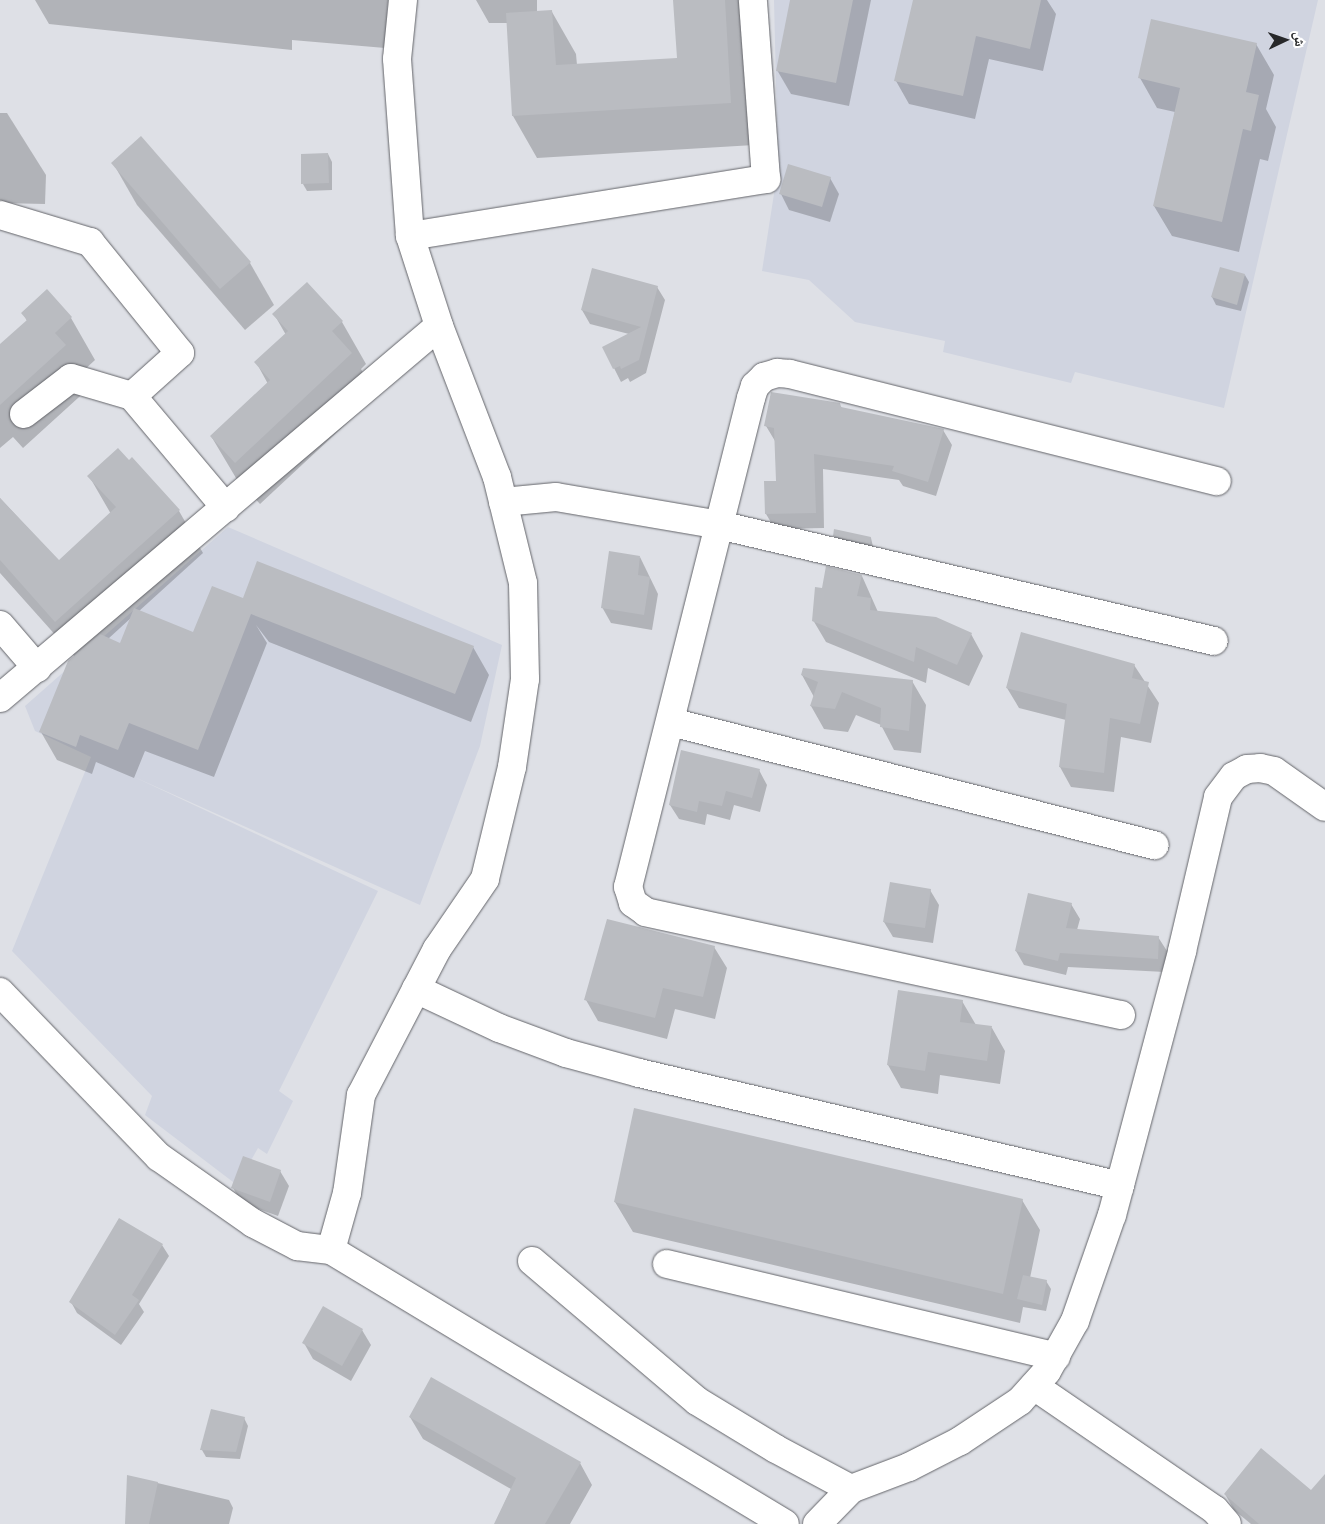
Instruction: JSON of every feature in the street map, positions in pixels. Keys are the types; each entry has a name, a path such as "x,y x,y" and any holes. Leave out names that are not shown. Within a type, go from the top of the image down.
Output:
{"street":[{"path":"332,1250 347,1193 360,1095 437,950 485,879 512,767 525,679 523,583 497,477 439,326 410,236 397,59 404,0"},
{"path":"410,236 766,179 753,0"},
{"path":"0,215 90,242 180,353 132,396"},
{"path":"0,698 439,326"},
{"path":"1120,1015 638,909 633,903 628,887 755,386 764,377 777,372 1218,481"},
{"path":"24,414 72,378 132,396 226,508"},
{"path":"503,502 556,497 720,525 1214,641"},
{"path":"0,625 37,668"},
{"path":"670,722 1155,845"},
{"path":"817,1524 851,1489 935,1456 1020,1401 1056,1357 1075,1322 1120,1186 1182,951 1218,797 1224,785 1247,769 1260,768 1274,771 1325,807"},
{"path":"416,989 499,1028 566,1053 630,1071 1120,1186"},
{"path":"0,992 159,1157 252,1223 297,1246 332,1250 785,1524"},
{"path":"532,1261 697,1402 783,1454 851,1489"},
{"path":"667,1264 1056,1357"},
{"path":"1034,1386 1215,1510 1227,1524"}],"shaded area":[{"path":"774,0 1318,0 1224,408 1075,372 1071,383 943,352 945,341 855,322 809,280 762,271 778,168"},
{"path":"228,527 502,645 480,746 420,905 132,776 378,891 279,1091 293,1101 267,1154 258,1148 237,1185 145,1115 152,1096 12,951 91,757 35,731 25,706"}],"building":[{"path":"673,0 725,0 731,103 512,116 506,13 552,10 556,65 677,58"},
{"path":"790,0 853,0 836,83 776,71"},
{"path":"913,0 1041,0 1030,49 976,36 963,96 894,81"},
{"path":"1151,19 1257,43 1246,92 1259,95 1251,131 1243,129 1222,222 1153,206 1180,88 1138,78"},
{"path":"141,136 251,262 220,289 111,163"},
{"path":"328,153 329,183 301,184 301,154"},
{"path":"788,164 831,177 822,207 779,194"},
{"path":"1220,267 1245,274 1237,305 1211,297"},
{"path":"592,268 658,286 639,360 621,369 620,366 613,369 602,347 641,327 581,310"},
{"path":"307,282 343,321 332,331 352,353 235,463 210,436 270,380 254,362 288,331 272,314"},
{"path":"47,289 72,317 55,333 66,345 0,405 0,344 27,320 21,313"},
{"path":"771,392 840,403 841,407 944,429 928,482 892,471 894,466 814,454 816,513 765,514 764,481 776,481 774,428 764,426"},
{"path":"118,448 129,460 132,457 180,510 55,622 0,560 0,498 59,560 116,507 87,476"},
{"path":"834,529 871,537 870,544 833,536"},
{"path":"609,551 640,556 638,575 650,577 644,615 601,608"},
{"path":"257,561 474,646 455,694 251,614 198,750 129,723 118,750 80,735 76,747 39,732 68,661 100,634 120,643 134,608 193,632 212,586 243,598"},
{"path":"826,566 862,575 857,596 871,598 870,610 936,617 972,633 957,665 916,647 914,662 812,621 815,587 822,588"},
{"path":"1021,632 1135,664 1132,678 1149,682 1140,724 1110,718 1104,773 1059,767 1067,704 1006,688"},
{"path":"803,668 913,680 909,731 880,727 881,708 842,692 835,709 810,706 818,682 801,675"},
{"path":"681,750 760,769 752,798 726,791 722,806 699,801 697,812 669,805"},
{"path":"890,882 931,889 925,928 883,922"},
{"path":"1028,893 1072,903 1066,928 1159,936 1158,959 1060,953 1058,961 1015,951"},
{"path":"607,919 715,946 703,997 663,988 655,1018 584,1000"},
{"path":"898,990 963,1000 960,1022 992,1026 987,1061 928,1052 925,1071 887,1065"},
{"path":"634,1108 1023,1199 1003,1294 614,1202"},
{"path":"243,1156 281,1170 270,1202 231,1188"},
{"path":"119,1218 163,1244 132,1295 139,1300 115,1335 69,1302"},
{"path":"1023,1275 1047,1280 1042,1305 1017,1299"},
{"path":"323,1306 363,1329 342,1366 302,1343"},
{"path":"431,1377 581,1462 545,1524 494,1524 516,1478 409,1417"},
{"path":"211,1409 245,1417 236,1452 200,1450"},
{"path":"1261,1448 1311,1490 1325,1474 1325,1524 1259,1524 1224,1494"},
{"path":"127,1475 158,1482 149,1524 125,1524"}]}
